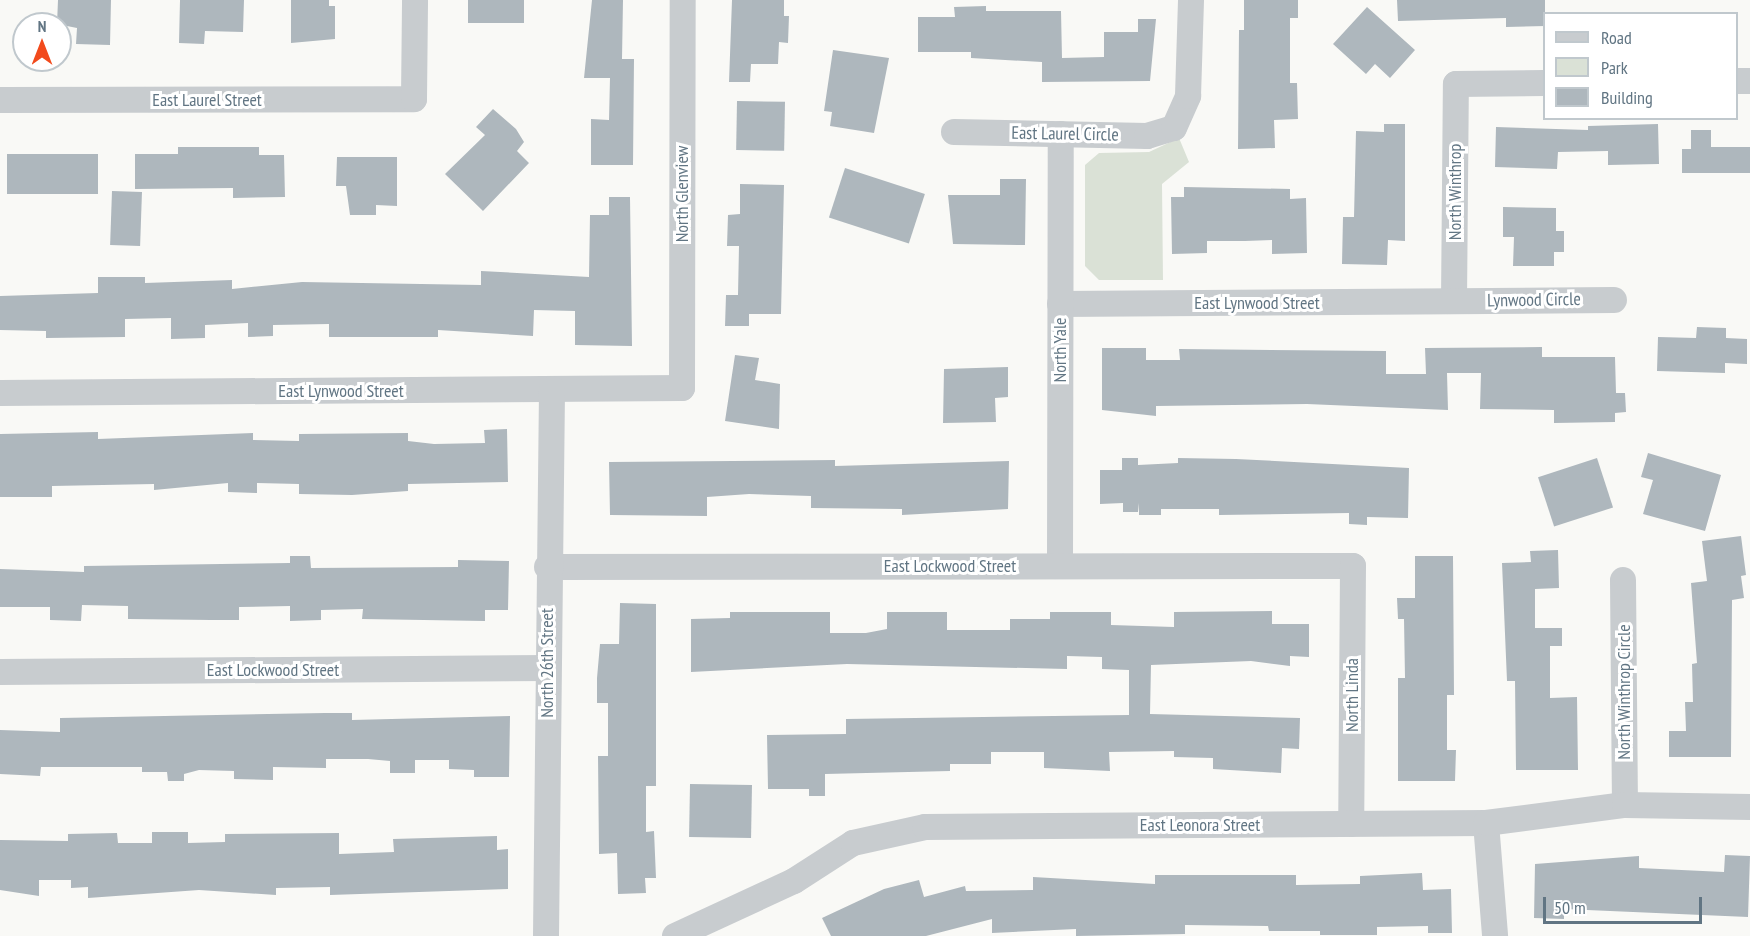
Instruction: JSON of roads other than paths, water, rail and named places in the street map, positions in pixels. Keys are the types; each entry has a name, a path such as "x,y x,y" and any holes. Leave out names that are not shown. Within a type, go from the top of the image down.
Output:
{"street":[{"name":"East Laurel Street","path":"0,100 414,99 415,0"},
{"name":"North Glenview","path":"682,387 683,0"},
{"name":"East Laurel Circle","path":"954,132 1147,135 1174,128 1188,96 1191,0"},
{"name":"North Winthrop","path":"1454,301 1456,84 1543,83"},
{"name":"North Yale","path":"1060,566 1062,134"},
{"name":"Lynwood Circle","path":"1454,301 1614,300"},
{"name":"East Lynwood Street","path":"1060,304 1454,301"},
{"name":"East Lynwood Street","path":"0,393 682,387"},
{"name":"North 26th Street","path":"546,936 547,567 552,389"},
{"name":"East Lockwood Street","path":"547,567 1353,566"},
{"name":"North Linda","path":"1352,824 1353,566"},
{"name":"North Winthrop Circle","path":"1623,580 1625,805"},
{"name":"East Lockwood Street","path":"0,672 547,668"},
{"name":"East Leonora Street","path":"675,936 794,881 853,843 926,827 1486,823 1625,805 1750,807"},
{"path":"1486,823 1495,936"}]}
